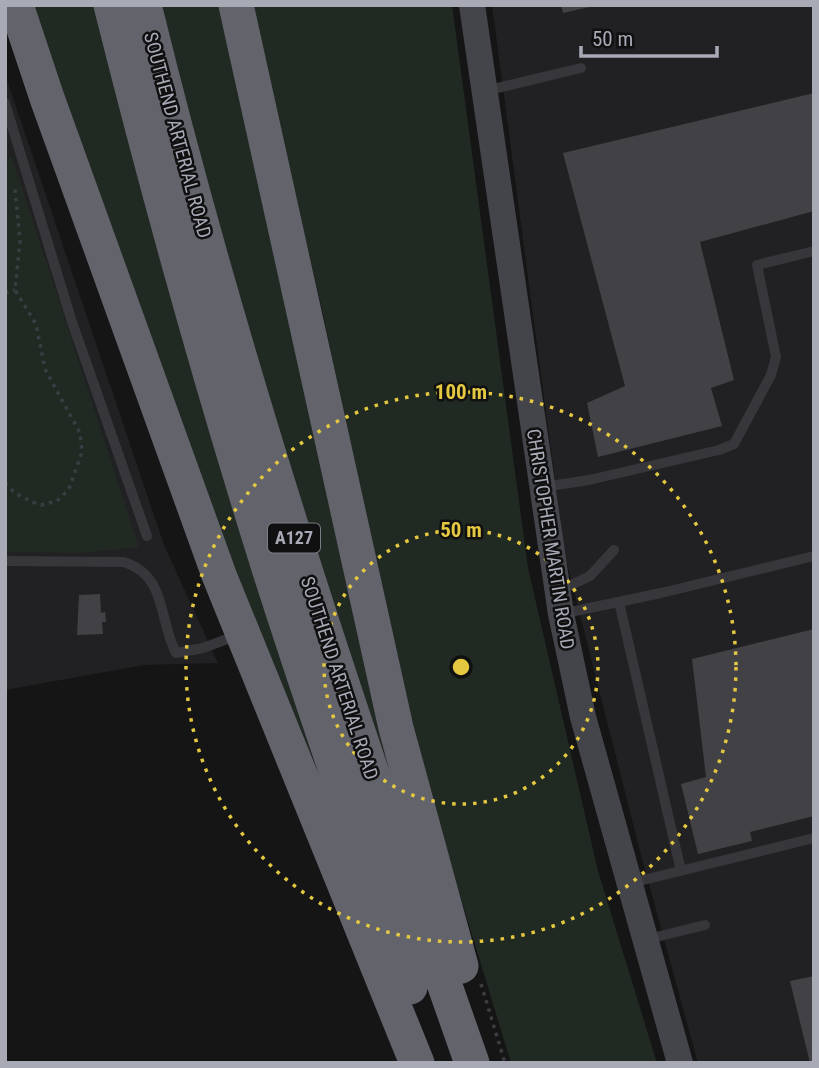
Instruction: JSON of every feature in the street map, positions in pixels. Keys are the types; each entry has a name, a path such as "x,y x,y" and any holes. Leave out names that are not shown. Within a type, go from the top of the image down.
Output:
{"highway":[{"path":"16,5 84,201 242,634 417,1063"},
{"name":"SOUTHEND ARTERIAL ROAD","path":"111,5 157,184 239,470 326,743 436,1063"},
{"name":"SOUTHEND ARTERIAL ROAD","path":"144,5 216,275 282,499 357,733 472,1063"},
{"name":"A127","path":"236,5 393,716 489,1063"}],"street":[{"name":"CHRISTOPHER MARTIN ROAD","path":"472,5 559,603 583,717 680,1063"}],"lane":[{"path":"484,92 581,68"},
{"path":"5,103 72,322 147,536"},
{"path":"542,488 589,480 719,450 734,444 771,375 776,357 757,265 814,251"},
{"path":"559,603 614,550"},
{"path":"559,603 619,602 814,556"},
{"path":"5,561 124,562 138,566 149,576 156,589 170,642 176,653 203,648 242,634"},
{"path":"619,602 681,871"},
{"path":"628,883 814,838"},
{"path":"644,940 705,925"}],"path":[{"path":"5,483 23,499 41,505 57,501 69,489 82,452 79,433 45,369 36,324 15,290 20,241 15,187"},
{"path":"5,293 15,290"}],"shaded area":[{"path":"32,5 101,5 371,904 263,661"},
{"path":"155,5 226,5 398,795 347,669"},
{"path":"251,5 452,5 528,568 598,871 657,1063 511,1063 432,803 384,612 324,318"},
{"path":"492,5 814,5 814,1063 698,1063 641,855 565,556"},
{"path":"5,74 164,545 218,663 144,665 5,690"},
{"path":"11,155 139,547 81,553 5,552 5,165"}],"building":[{"path":"561,5 593,5 594,6 563,13"},
{"path":"814,93 814,211 700,242 734,380 711,388 722,426 598,457 587,403 625,386 563,153"},
{"path":"100,594 101,613 105,612 106,622 102,622 103,634 77,635 79,595"},
{"path":"814,629 814,816 750,832 752,841 698,854 681,784 706,777 692,659"},
{"path":"814,976 814,1063 810,1063 790,981"}]}
